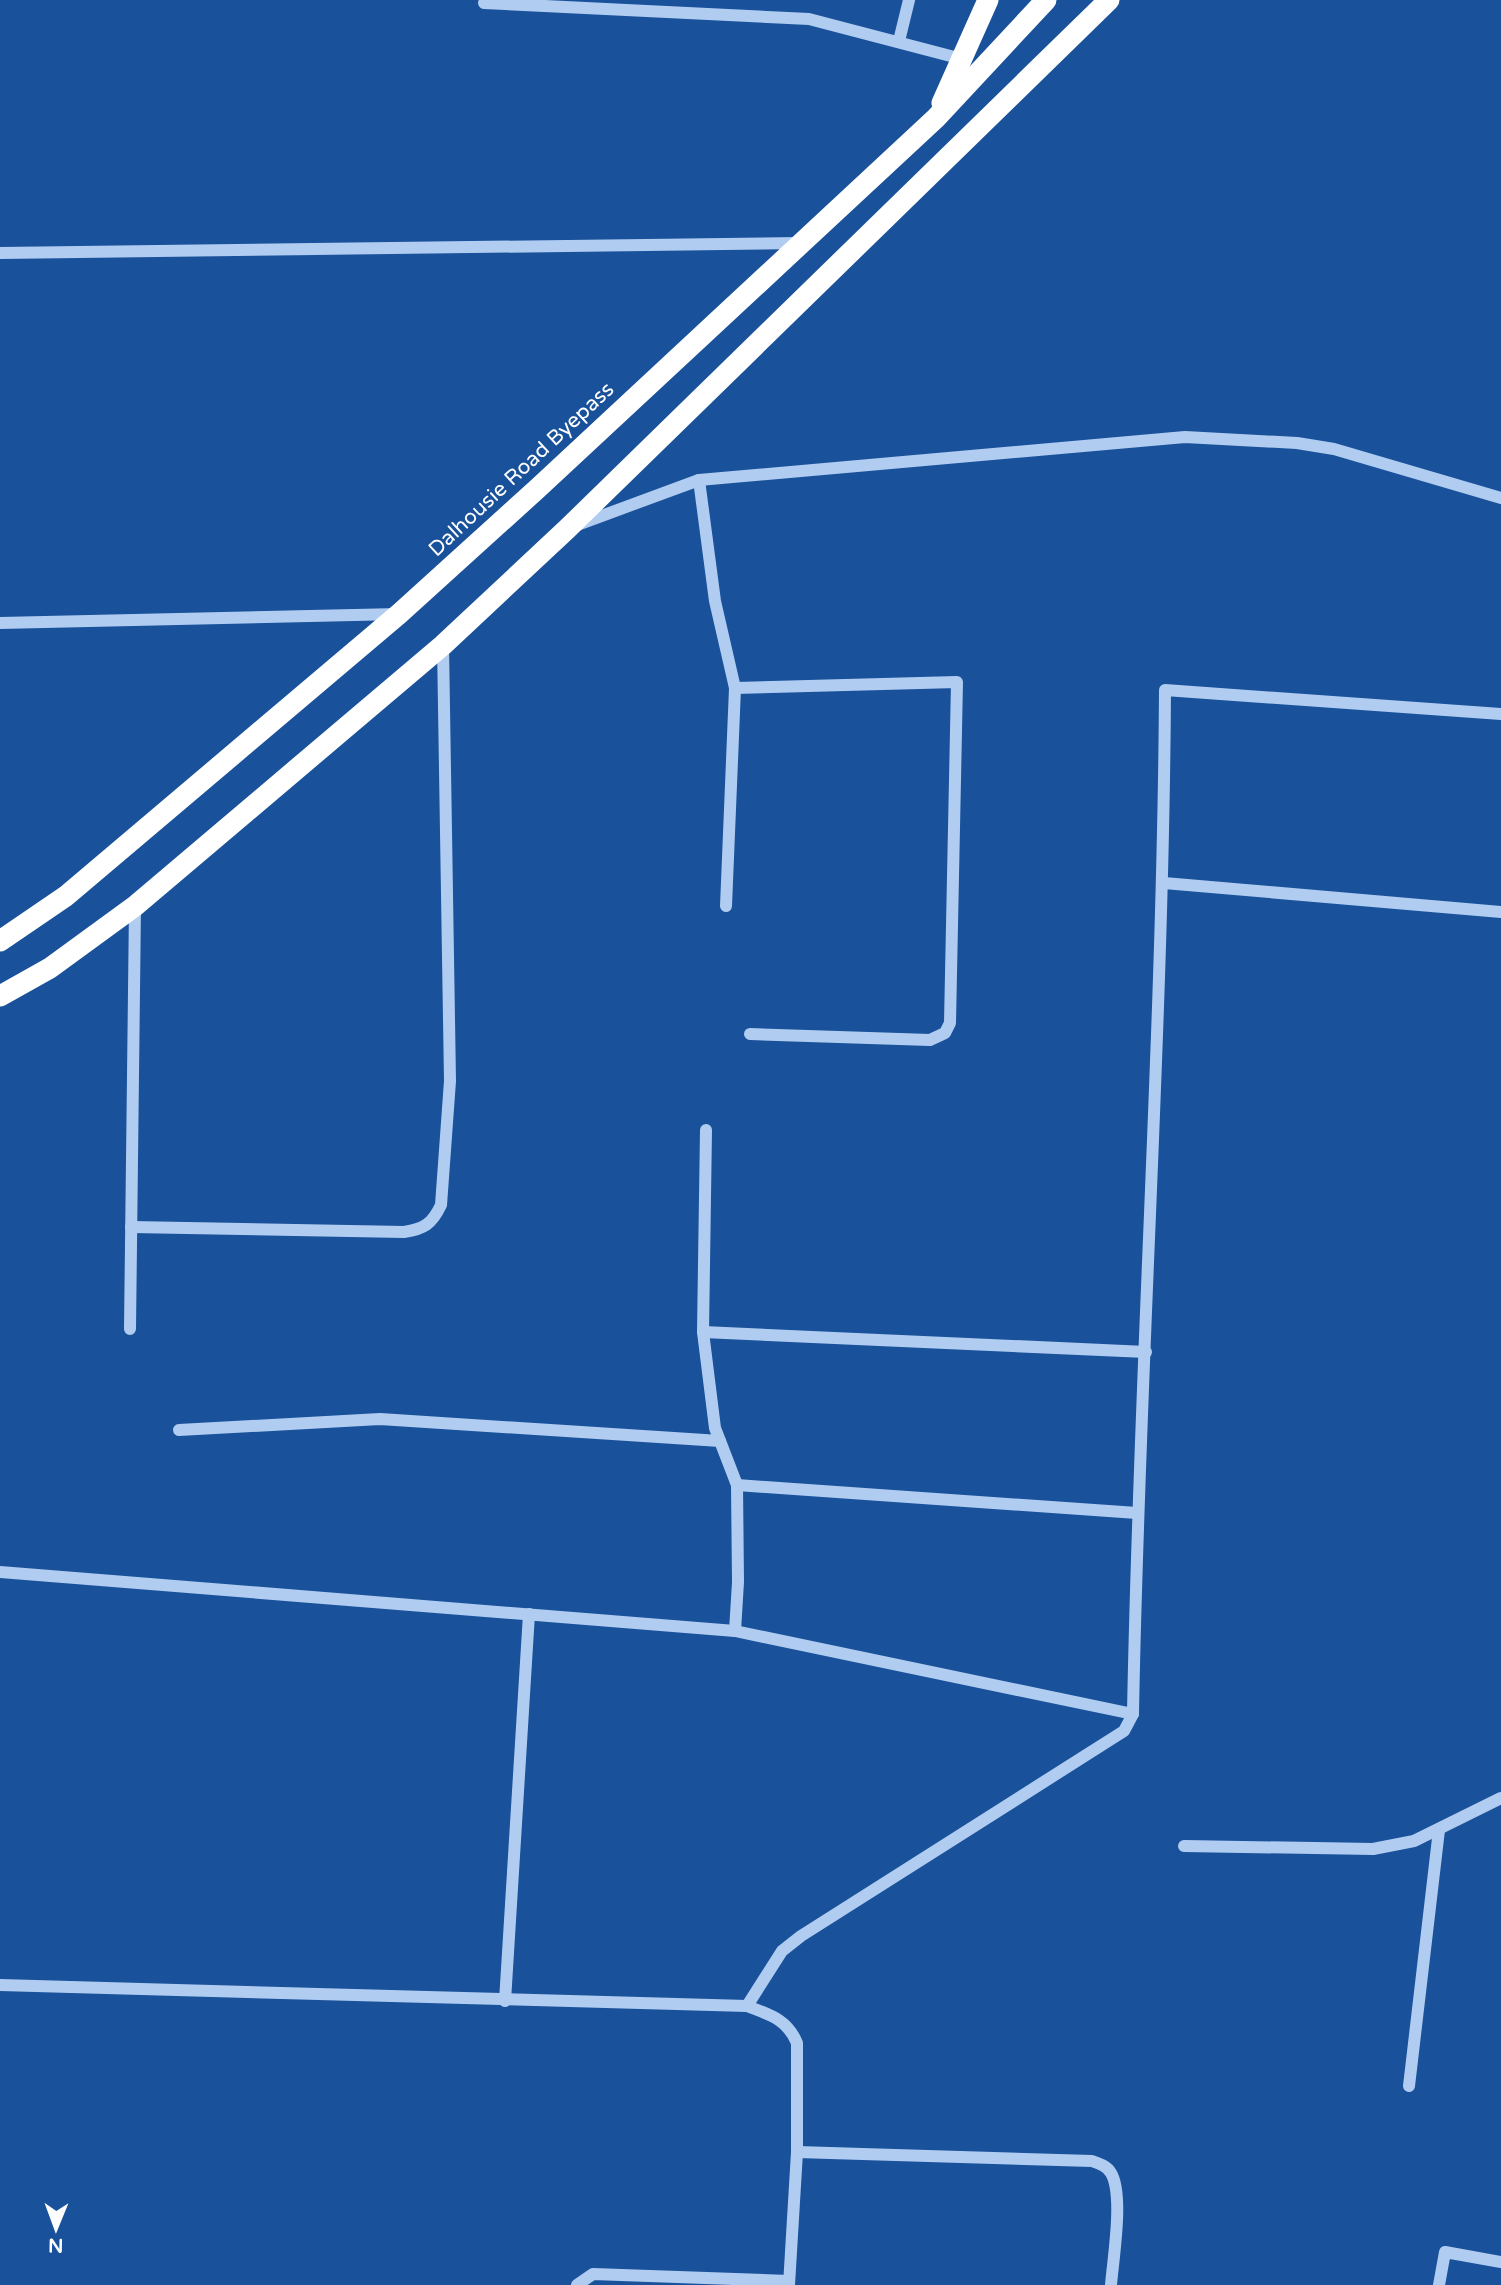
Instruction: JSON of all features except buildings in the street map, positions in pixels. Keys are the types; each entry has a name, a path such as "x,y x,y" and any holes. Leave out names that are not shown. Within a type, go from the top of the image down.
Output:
{"highway":[{"path":"936,118 988,0"},
{"name":"Dalhousie Road Byepass","path":"0,940 66,896 399,614 936,118 1046,0"},
{"path":"0,996 50,968 135,906 443,645 567,529 1109,0"}],"street":[{"path":"899,41 909,0"},
{"path":"484,3 809,19 962,59"},
{"path":"0,253 799,243"},
{"path":"567,529 699,480 1185,437 1297,443 1334,449 1501,498"},
{"path":"699,480 715,601 735,688 726,906"},
{"path":"0,623 399,614"},
{"path":"131,1227 404,1232 427,1227 434,1219 441,1205 450,1081 443,645"},
{"path":"735,688 957,682 950,1023 945,1033 930,1040 750,1034"},
{"path":"747,2006 782,1951 801,1936 1124,1731 1133,1714 1137,1513 1146,1352 1154,1053 1164,883 1165,690 1501,714"},
{"path":"1164,883 1501,912"},
{"path":"130,1329 135,906"},
{"path":"706,1130 703,1332 715,1428 737,1485 738,1582 735,1631"},
{"path":"703,1332 1146,1352"},
{"path":"179,1430 380,1419 720,1441"},
{"path":"737,1485 1137,1513"},
{"path":"0,1572 735,1631 1133,1714"},
{"path":"505,2000 529,1614"},
{"path":"1184,1846 1373,1849 1414,1841 1501,1798"},
{"path":"1409,2086 1440,1830"},
{"path":"0,1985 747,2006 780,2018 792,2030 797,2043 797,2152 789,2283 593,2274 577,2285"},
{"path":"797,2152 1092,2161 1103,2165 1113,2178 1116,2204 1111,2285"},
{"path":"1439,2285 1445,2252 1501,2262"}]}
